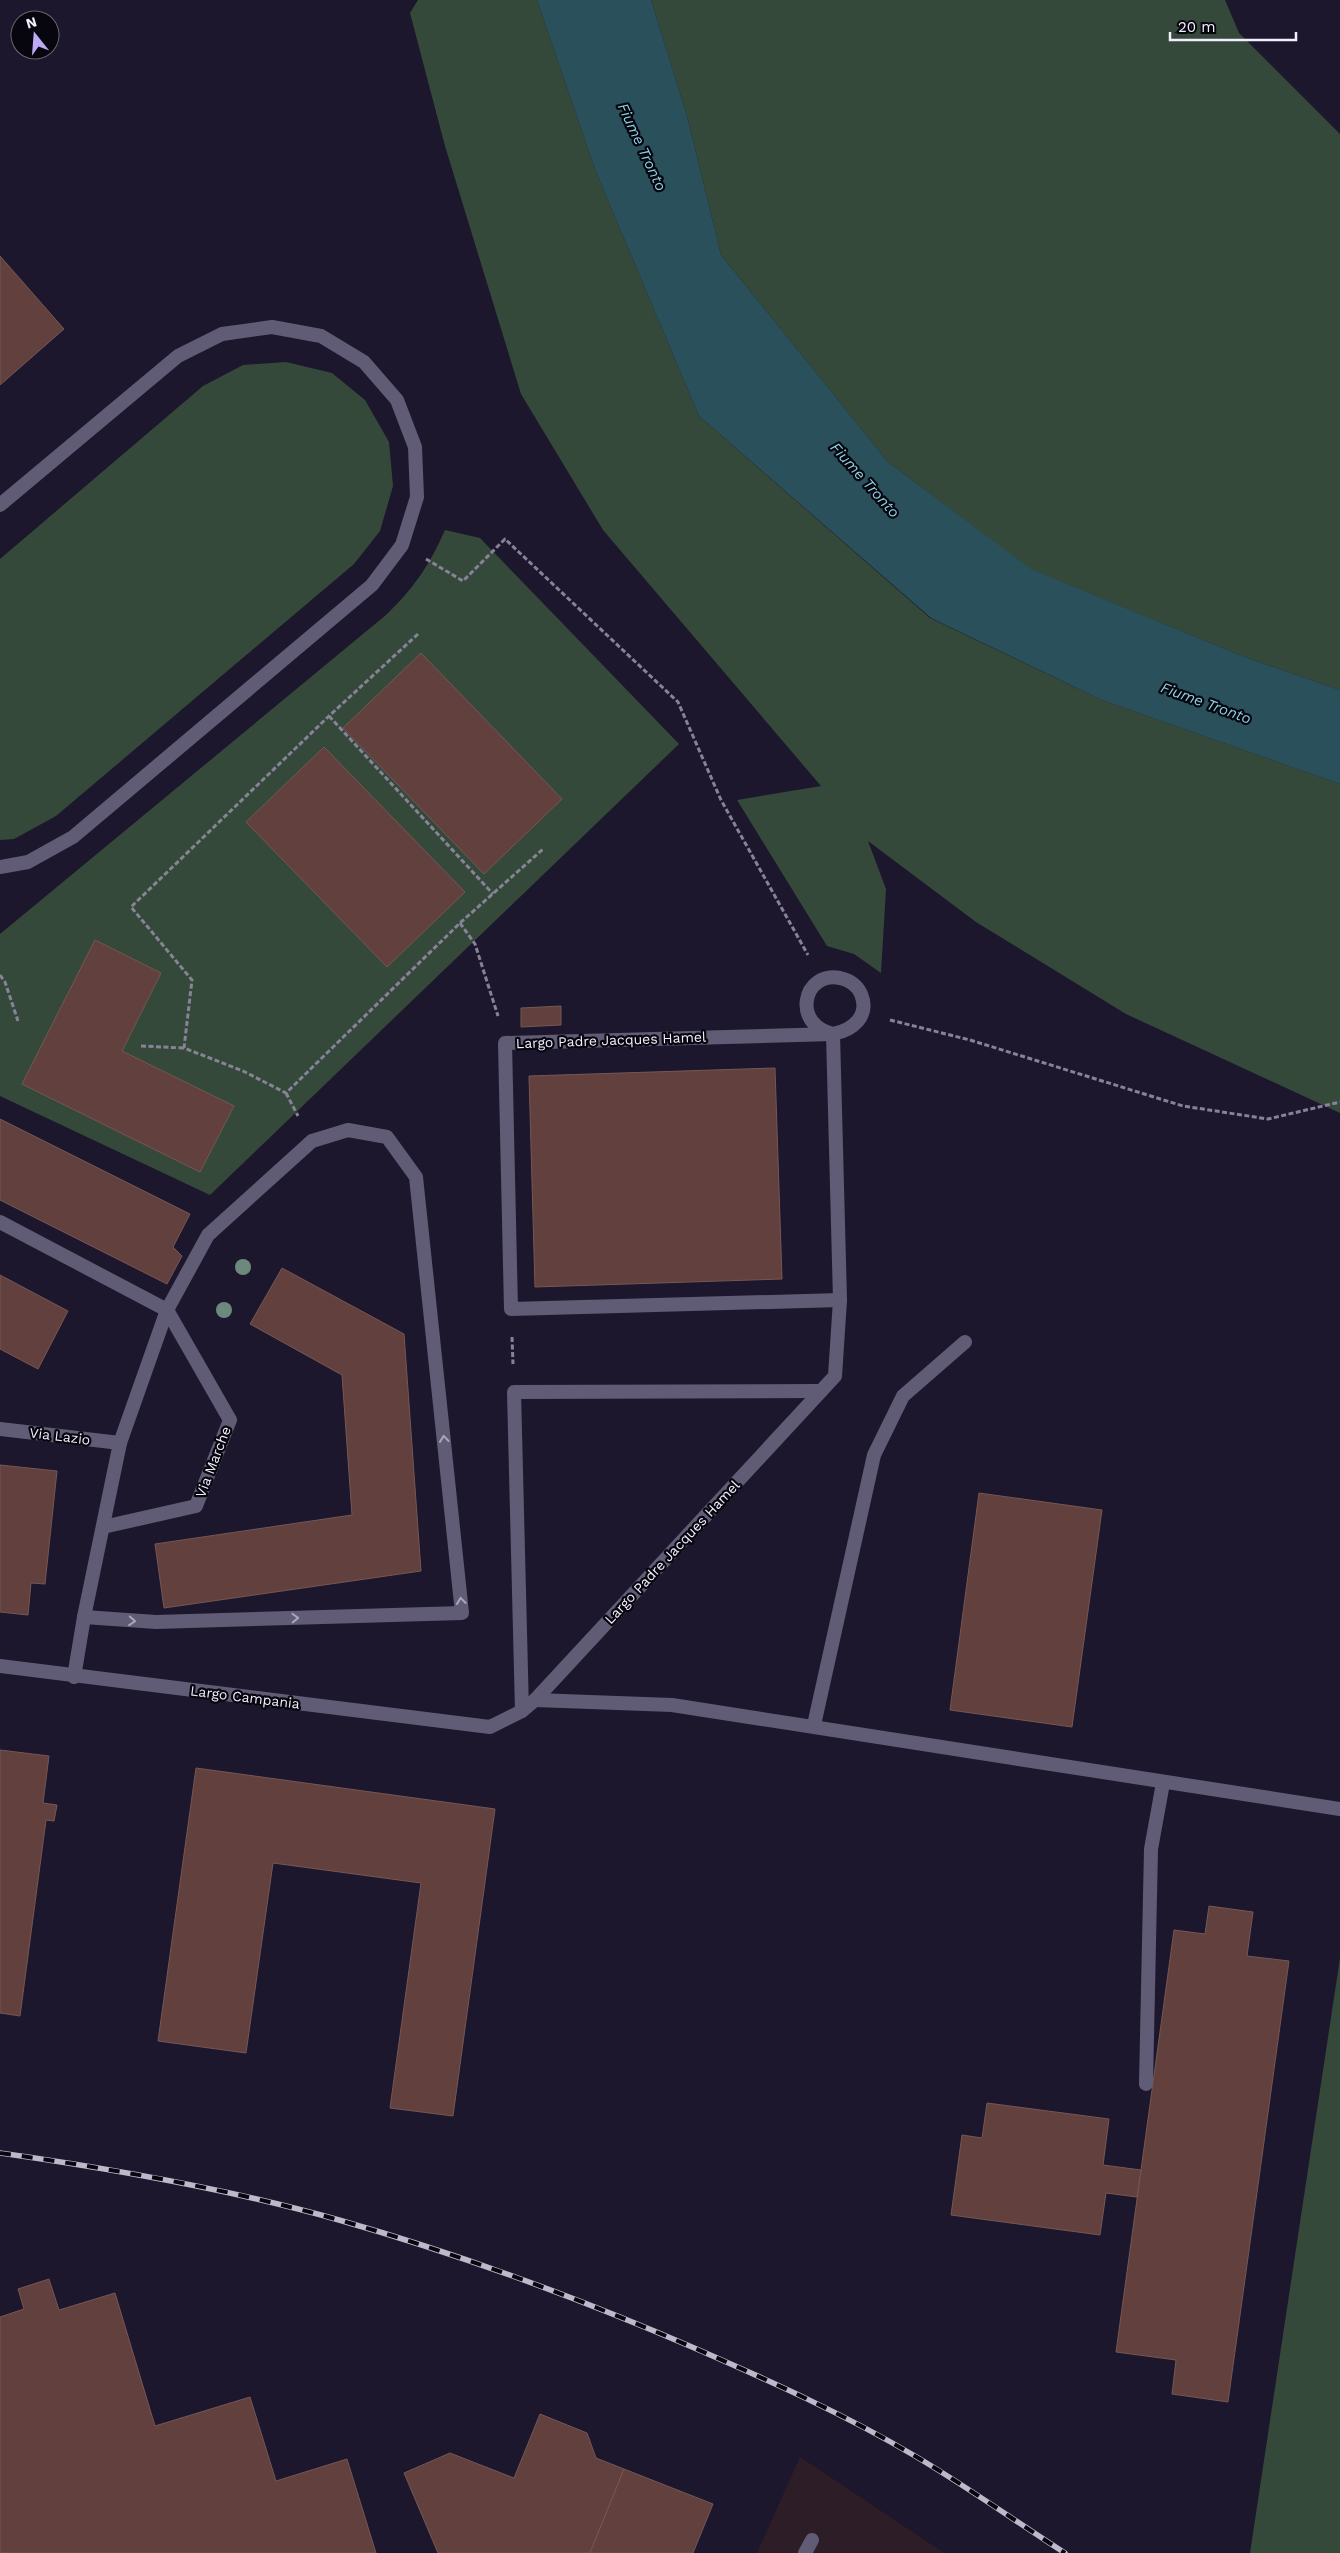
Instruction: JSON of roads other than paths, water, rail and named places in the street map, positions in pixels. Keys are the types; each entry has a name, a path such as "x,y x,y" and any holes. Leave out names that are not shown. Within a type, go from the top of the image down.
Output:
{"street":[{"path":"0,505 178,356 222,334 272,327 321,336 364,362 397,400 415,447 416,497 402,544 372,585 74,837 28,862 0,867"},
{"name":"Largo Padre Jacques Hamel","path":"833,1034 818,1029 808,1016 808,996 812,987 822,980 834,977 846,979 856,986 863,1002 862,1014 856,1025 846,1032 833,1034 504,1043 512,1309 840,1300"},
{"name":"Largo Padre Jacques Hamel","path":"490,1727 522,1711 535,1700 835,1376 840,1300 833,1034"},
{"path":"74,1677 84,1617 120,1443 167,1310 208,1235 312,1141 348,1130 387,1137 416,1177 462,1613 156,1622 84,1617"},
{"path":"0,1222 167,1310"},
{"name":"Via Marche","path":"103,1527 196,1506 230,1420 167,1310"},
{"path":"814,1725 874,1455 902,1396 965,1342"},
{"path":"522,1711 514,1392 821,1391"},
{"name":"Via Lazio","path":"0,1429 120,1443"},
{"name":"Largo Campania","path":"0,1666 74,1677 490,1727"},
{"path":"535,1700 672,1705 814,1725 1163,1783 1340,1809"},
{"path":"1146,2084 1151,1849 1163,1783"},
{"path":"805,2553 812,2540"}],"water":[{"name":"Fiume Tronto","path":"537,0 651,0 687,116 721,255 888,462 1031,569 1242,656 1340,690 1340,784 1102,700 931,618 699,416 596,172"}],"railway":[{"path":"0,2153 171,2181 298,2209 429,2247 562,2294 720,2359 861,2426 934,2467 1065,2553"}]}
